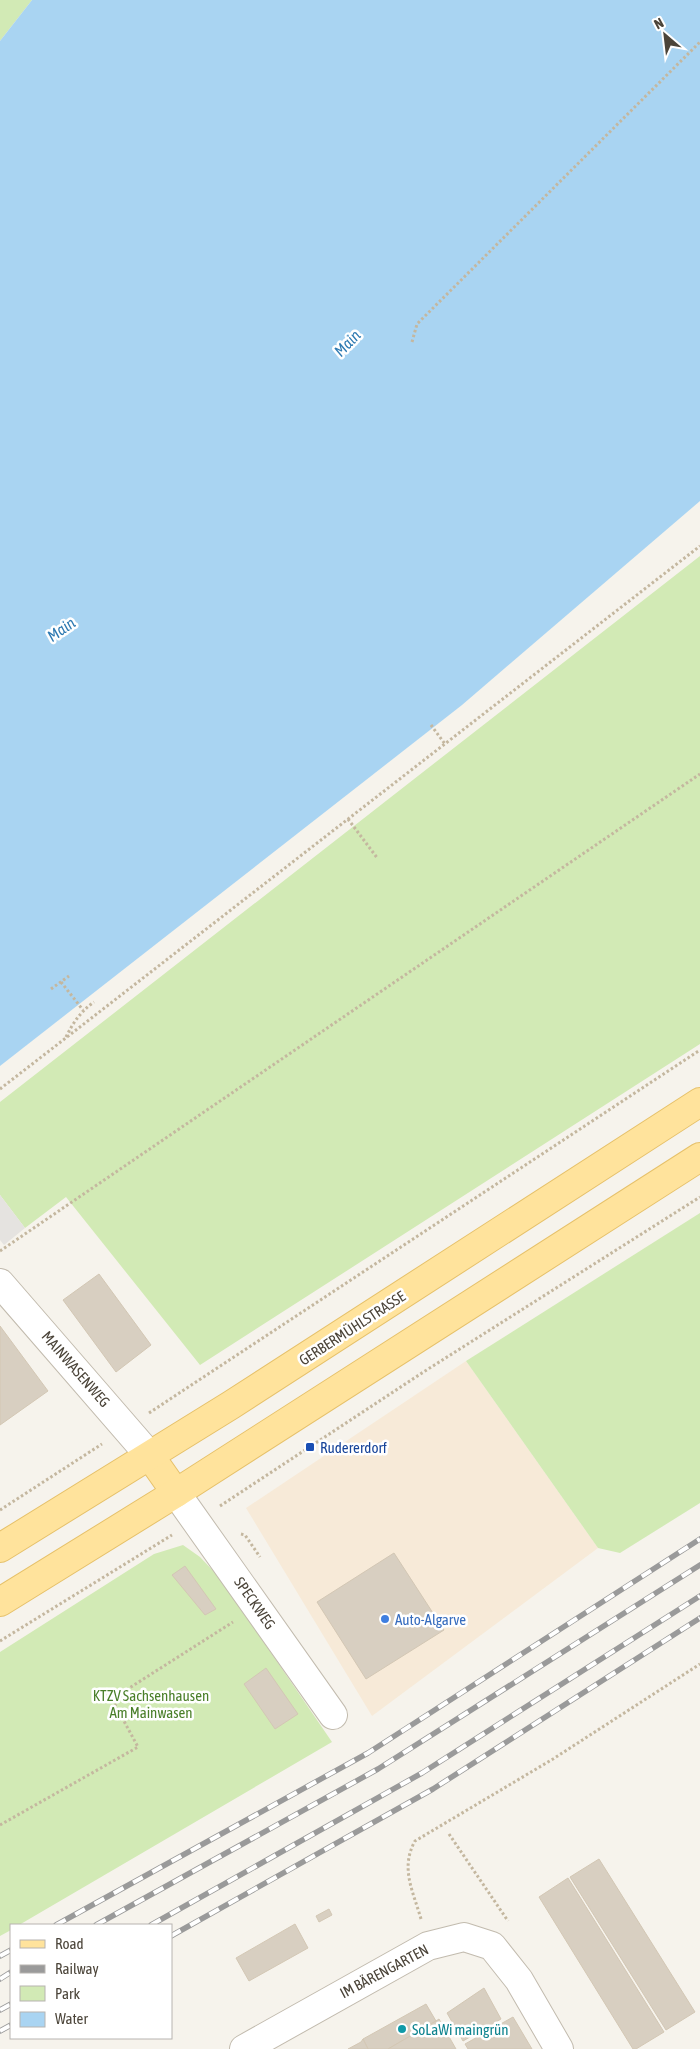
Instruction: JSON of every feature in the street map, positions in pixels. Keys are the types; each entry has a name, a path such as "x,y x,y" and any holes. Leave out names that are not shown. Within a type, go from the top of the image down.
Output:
{"main road":[{"name":"GERBERMÜHLSTRASSE","path":"0,1548 150,1456 700,1102"},
{"path":"0,1602 176,1493 700,1157"},
{"path":"150,1456 176,1493"}],"street":[{"name":"MAINWASENWEG","path":"0,1283 150,1456"},
{"name":"SPECKWEG","path":"176,1493 197,1520 333,1715"},
{"name":"IM BÄRENGARTEN","path":"244,2049 428,1946 464,1937 492,1946 519,1980 559,2049"}],"path":[{"path":"412,342 416,324 700,42"},
{"path":"0,1089 700,546"},
{"path":"431,725 445,744"},
{"path":"0,1251 700,774"},
{"path":"348,819 378,859"},
{"path":"51,989 69,976"},
{"path":"61,982 83,1010"},
{"path":"66,1038 72,1023 83,1010 94,1002"},
{"path":"0,1510 700,1050"},
{"path":"0,1640 197,1520 425,1371 700,1197"},
{"path":"0,1825 138,1747 112,1699 258,1607"},
{"path":"428,1946 406,1866 409,1852 415,1841 553,1759 700,1664"},
{"path":"449,1834 510,1924"}],"shaded area":[{"path":"0,1195 25,1228 4,1245 0,1240"},
{"path":"466,1361 598,1548 372,1716 246,1508"}],"green space":[{"path":"0,0 32,0 0,41"},
{"path":"700,556 700,1044 200,1365 66,1197 25,1228 0,1195 0,1102"},
{"path":"700,1213 700,1503 620,1553 598,1548 466,1361"},
{"name":"KTZV Sachsenhausen Am Mainwasen","path":"183,1545 200,1557 220,1578 332,1742 21,1924 10,1924 10,1931 0,1936 0,1652 154,1554"}],"water":[{"name":"Main","path":"32,0 700,0 700,501 462,705 0,1066 0,41"}],"building":[{"path":"99,1274 151,1345 116,1372 63,1300"},
{"path":"0,1326 48,1391 0,1425"},
{"path":"394,1553 444,1630 366,1679 317,1602"},
{"path":"185,1566 216,1609 205,1615 172,1575"},
{"path":"266,1668 298,1714 275,1729 244,1684"},
{"path":"599,1859 695,2012 666,2030 570,1877"},
{"path":"568,1878 664,2032 636,2049 633,2049 539,1897"},
{"path":"329,1909 332,1915 319,1922 316,1916"},
{"path":"295,1924 308,1948 249,1981 236,1958"},
{"path":"484,1988 501,2019 463,2041 447,2013"},
{"name":"SoLaWi maingrün","path":"426,2004 436,2021 388,2049 368,2049 363,2039"},
{"path":"513,2017 532,2049 468,2049 465,2044"},
{"path":"439,2019 456,2049 388,2049 436,2021"},
{"path":"363,2039 368,2049 348,2049 361,2042"}],"railway":[{"path":"58,1924 368,1753 700,1539"},
{"path":"98,1924 378,1769 700,1565"},
{"path":"153,1924 422,1773 700,1596"},
{"path":"172,1935 433,1789 700,1618"},
{"path":"0,1956 10,1951"},
{"path":"0,1979 10,1973"},
{"path":"0,2010 10,2005"},
{"path":"0,2031 10,2026"}],"place":[{"name":"Rudererdorf","path":"310,1447"},
{"name":"Auto-Algarve","path":"385,1619"},
{"name":"SoLaWi maingrün","path":"402,2029"}]}
